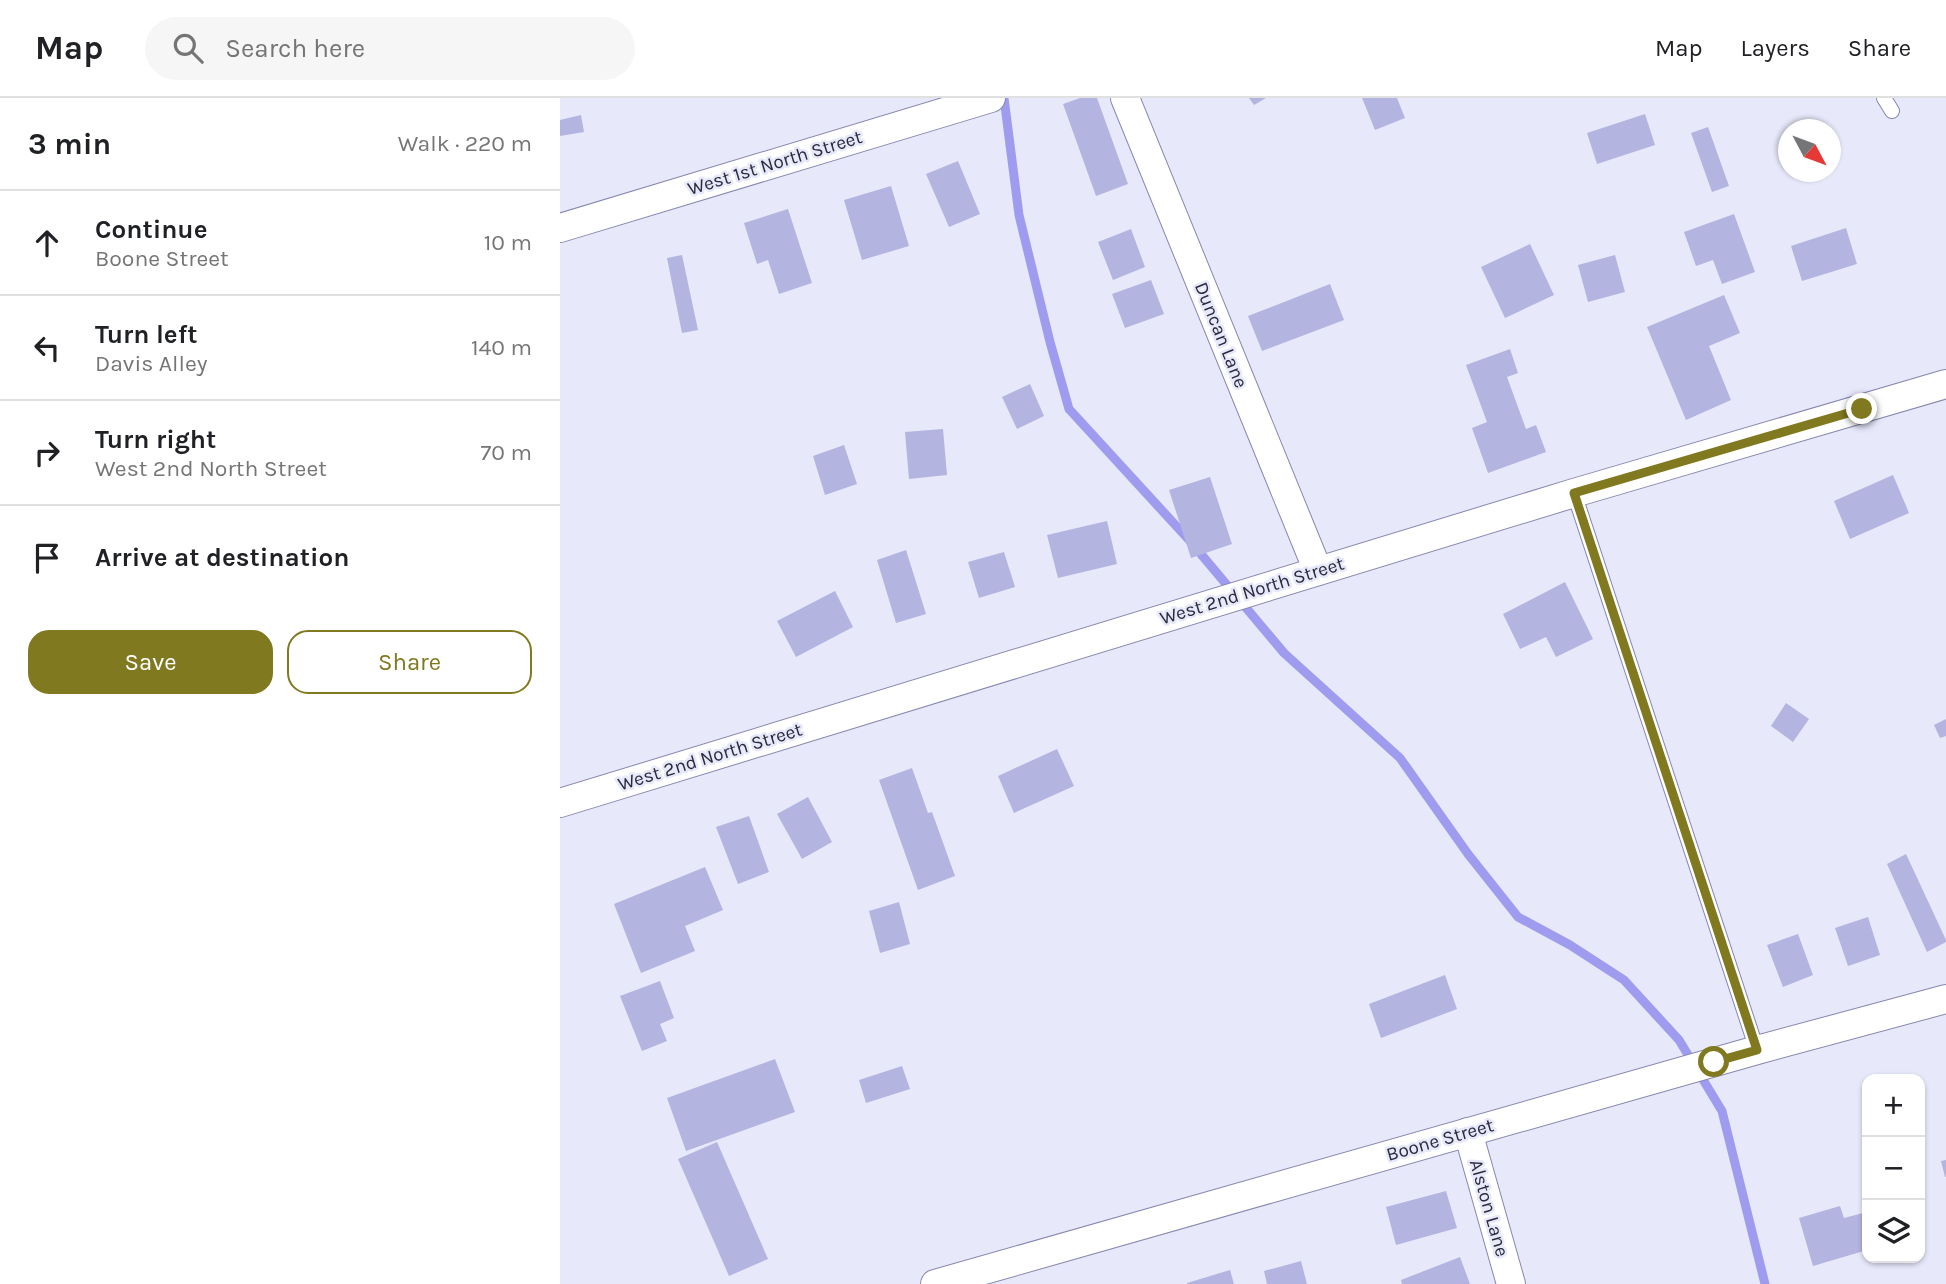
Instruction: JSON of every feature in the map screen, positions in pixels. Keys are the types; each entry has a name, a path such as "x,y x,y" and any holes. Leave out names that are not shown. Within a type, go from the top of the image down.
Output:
{"street":[{"name":"West 1st North Street","path":"560,228 991,98"},
{"name":"Duncan Lane","path":"1125,98 1318,571"},
{"name":"West 2nd North Street","path":"560,803 1574,493 1946,384"},
{"name":"Boone Street","path":"935,1284 1714,1062 1946,999"},
{"name":"Alston Lane","path":"1468,1132 1511,1284"}],"lane":[{"path":"1884,98 1892,111"},
{"path":"1574,493 1757,1050"}],"building":[{"path":"1080,98 1097,98 1128,184 1096,196 1063,104"},
{"path":"1249,98 1266,98 1254,105"},
{"path":"1362,98 1397,98 1405,118 1375,130"},
{"path":"1645,114 1655,145 1597,164 1587,133"},
{"path":"581,115 584,132 560,136 560,120"},
{"path":"1708,127 1729,186 1712,192 1691,133"},
{"path":"958,161 980,214 949,227 926,174"},
{"path":"891,186 909,246 862,260 844,200"},
{"path":"788,209 812,283 779,294 768,260 757,264 744,223"},
{"path":"1734,214 1755,272 1722,284 1713,260 1696,266 1684,232"},
{"path":"1846,228 1857,264 1802,281 1791,246"},
{"path":"1131,229 1145,267 1113,280 1098,242"},
{"path":"1530,244 1554,295 1505,318 1481,267"},
{"path":"682,255 698,330 682,333 667,258"},
{"path":"1615,255 1625,292 1588,302 1578,265"},
{"path":"1151,280 1164,314 1125,328 1112,294"},
{"path":"1330,284 1344,320 1262,351 1248,316"},
{"path":"1724,295 1740,333 1709,346 1731,400 1686,420 1647,327"},
{"path":"1510,349 1518,373 1507,377 1526,429 1536,425 1546,452 1488,473 1472,428 1487,422 1466,365"},
{"path":"1030,384 1044,416 1017,429 1002,397"},
{"path":"943,429 947,475 909,479 905,432"},
{"path":"844,445 857,484 825,495 813,456"},
{"path":"1893,475 1909,513 1850,539 1834,501"},
{"path":"1210,477 1232,544 1191,558 1169,490"},
{"path":"1107,521 1117,564 1058,578 1047,535"},
{"path":"906,550 926,614 896,623 877,560"},
{"path":"1004,552 1015,587 979,598 968,562"},
{"path":"1565,582 1593,639 1556,657 1546,637 1520,649 1503,614"},
{"path":"835,591 853,627 796,657 777,621"},
{"path":"1786,703 1809,719 1793,742 1771,726"},
{"path":"1946,719 1946,736 1940,738 1934,725"},
{"path":"1057,749 1074,786 1014,813 998,776"},
{"path":"912,768 928,813 932,812 955,876 918,890 879,780"},
{"path":"808,797 832,842 802,859 777,814"},
{"path":"749,816 769,872 738,884 716,827"},
{"path":"1906,854 1946,940 1927,952 1887,864"},
{"path":"705,867 723,910 685,926 695,951 641,973 614,904"},
{"path":"899,902 910,944 880,953 869,911"},
{"path":"1868,917 1880,955 1848,966 1835,928"},
{"path":"1798,934 1813,975 1783,987 1767,945"},
{"path":"1445,975 1457,1009 1381,1038 1369,1004"},
{"path":"660,981 674,1018 660,1024 667,1041 642,1051 620,996"},
{"path":"775,1059 795,1112 686,1151 667,1098"},
{"path":"902,1066 910,1089 866,1103 859,1080"},
{"path":"717,1142 768,1259 729,1276 678,1159"},
{"path":"1946,1160 1946,1177 1945,1177 1941,1161"},
{"path":"1446,1191 1457,1228 1396,1245 1386,1207"},
{"path":"1840,1206 1844,1218 1862,1213 1862,1251 1813,1266 1799,1218"},
{"path":"1460,1257 1470,1284 1402,1284 1401,1280"},
{"path":"1301,1261 1307,1284 1267,1284 1264,1271"},
{"path":"1230,1270 1234,1284 1187,1284 1187,1283"}],"waterway":[{"path":"1004,98 1019,215 1069,409 1190,541 1284,653 1400,758 1468,854 1518,917 1570,945 1624,980 1679,1040 1722,1111 1765,1284"}],"route":[{"path":"1714,1062 1757,1050 1574,493 1862,409"}]}
